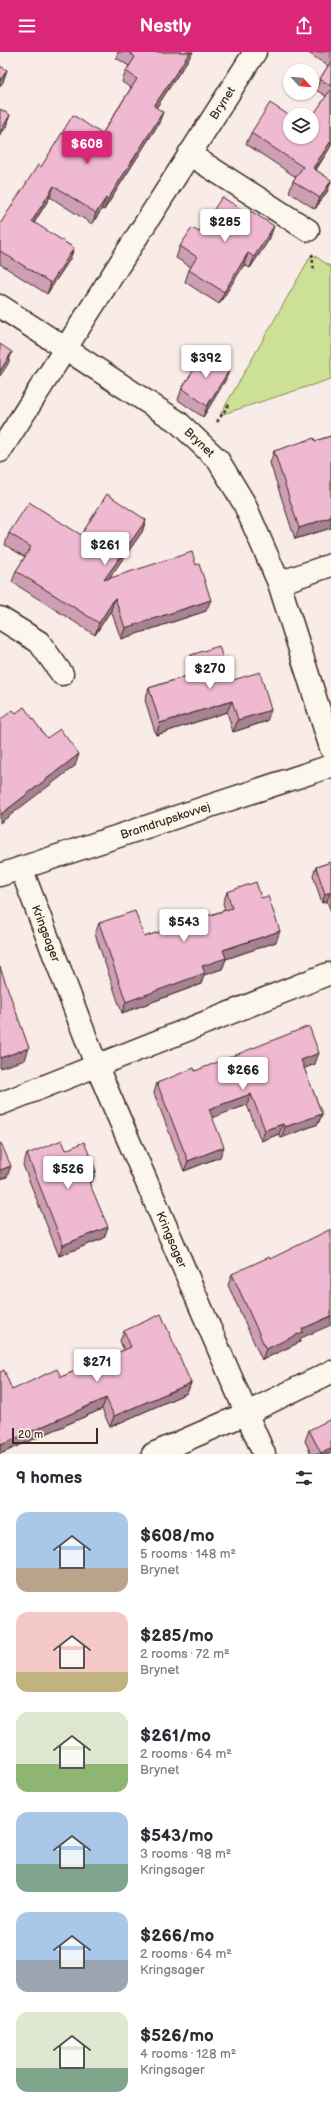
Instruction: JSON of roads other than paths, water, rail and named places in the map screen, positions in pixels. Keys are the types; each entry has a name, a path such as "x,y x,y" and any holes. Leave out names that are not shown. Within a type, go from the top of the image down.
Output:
{"street":[{"name":"Brynet","path":"0,451 255,52"},
{"path":"189,154 308,230"},
{"name":"Brynet","path":"0,306 178,422 218,460 244,503 279,583 331,748"},
{"path":"279,583 331,564"},
{"path":"0,618 39,642 62,674"},
{"name":"Bramdrupskovvej","path":"0,874 331,766"},
{"name":"Kringsager","path":"21,868 97,1067 245,1414 264,1454"},
{"path":"0,1104 97,1067 328,974"},
{"path":"153,1454 245,1414 331,1372"}]}
